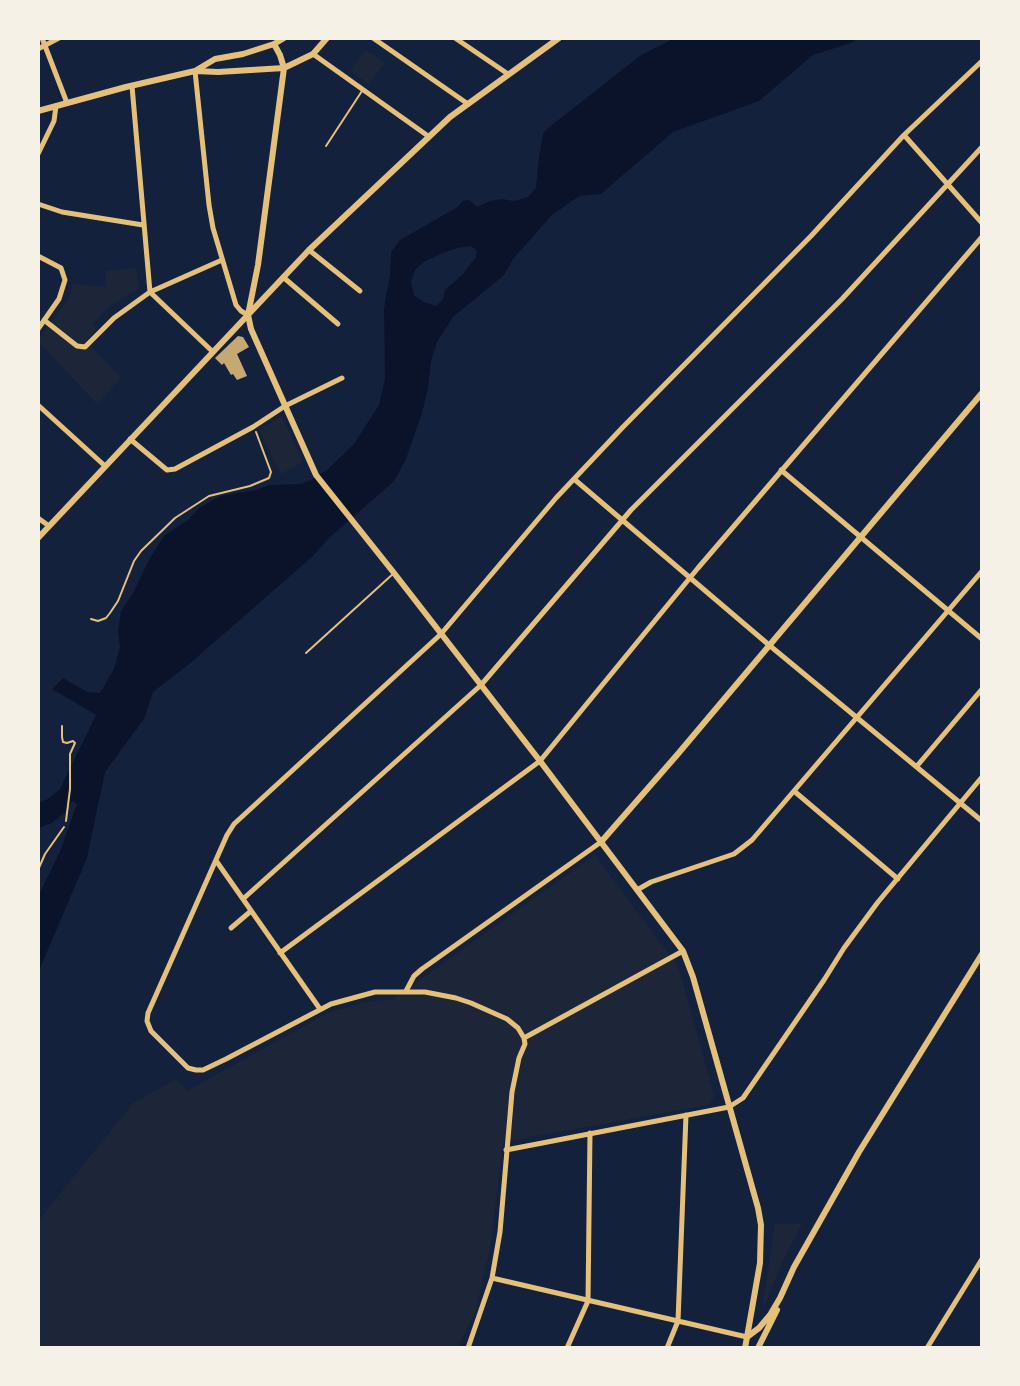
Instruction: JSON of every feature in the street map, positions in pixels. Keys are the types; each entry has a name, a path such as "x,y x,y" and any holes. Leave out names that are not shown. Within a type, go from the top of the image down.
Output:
{"street":[{"path":"42,38 67,103"},
{"path":"38,49 59,38"},
{"path":"195,71 215,59 243,54 284,38"},
{"path":"373,38 468,104"},
{"path":"455,38 508,74"},
{"path":"38,538 309,250 428,136 557,39"},
{"path":"38,111 195,71 284,68 313,54 323,41"},
{"path":"274,44 284,68 258,265 248,315 255,340 316,475 540,761 683,951 693,977 761,1225 760,1263 745,1348"},
{"path":"313,54 428,136"},
{"path":"468,1348 492,1278 500,1232 512,1092 525,1044 518,1028 507,1019 471,1003 440,995 406,991 360,995 320,1009 203,1070 188,1068 151,1031 148,1013 234,824 441,634 574,479 811,236 904,135 982,61"},
{"path":"195,71 210,215 236,305 248,315"},
{"path":"132,86 150,292 213,352"},
{"path":"38,154 54,121 56,106"},
{"path":"904,135 982,223"},
{"path":"243,899 481,685 623,521 842,299 982,147"},
{"path":"38,204 62,212 143,225"},
{"path":"280,953 540,761 781,470 982,237"},
{"path":"309,250 360,291"},
{"path":"38,256 58,265 65,276 59,299 38,329"},
{"path":"44,320 77,346 85,347 114,318 150,292 222,260"},
{"path":"283,277 338,324"},
{"path":"130,439 167,470 175,469 209,453 285,406 342,378"},
{"path":"406,991 422,969 601,842 982,393"},
{"path":"38,405 105,466"},
{"path":"781,470 982,639"},
{"path":"574,479 982,821"},
{"path":"38,518 49,526"},
{"path":"637,890 651,882 721,859 752,840 982,571"},
{"path":"917,766 982,689"},
{"path":"506,1150 729,1107 743,1098 844,948 982,777"},
{"path":"794,791 898,879"},
{"path":"216,861 320,1009"},
{"path":"231,928 251,911"},
{"path":"524,1038 683,951"},
{"path":"492,1278 747,1337 770,1315 863,1146 982,954"},
{"path":"667,1348 678,1321 686,1115"},
{"path":"567,1348 588,1301 590,1133"},
{"path":"927,1348 982,1259"},
{"path":"758,1348 777,1312 780,1298"}],"lane":[{"path":"326,146 362,91"},
{"path":"306,653 394,573"}],"path":[{"path":"91,619 98,621 106,618 118,601 134,561 175,518 209,496 269,478 268,461 253,427"},
{"path":"62,726 63,742 75,743 70,758 66,821"},
{"path":"38,870 64,827"}],"shaded area":[{"path":"675,38 859,38 813,55 759,101 673,132 601,194 579,196 552,215 513,259 504,275 453,317 437,342 422,413 406,459 394,481 313,556 153,692 144,719 105,772 87,858 38,973 38,897 61,849 77,804 72,801 64,813 41,827 39,832 38,803 60,789 96,715 52,689 63,678 87,692 100,693 114,669 120,647 118,631 121,611 164,536 188,520 199,508 220,496 311,480 328,469 354,444 379,405 385,379 384,310 391,252 400,240 463,201 469,200 477,207 490,201 514,201 528,197 536,188 543,134 641,55","holes":["471,246 477,251 476,257 445,290 443,299 436,306 414,295 411,282 415,270 425,261 457,248"]},
{"path":"366,50 385,63 369,84 350,71"},
{"path":"136,268 139,288 107,308 93,324 97,328 86,341 121,378 97,404 38,341 70,296 72,284 106,287 106,271"},
{"path":"282,416 303,462 281,474 259,430"},
{"path":"595,855 678,966 714,1095 708,1105 503,1142 491,1244 475,1313 457,1348 38,1348 38,1221 133,1103 177,1079 187,1091 328,1013 364,1002 393,999"},
{"path":"775,1224 802,1224 762,1311"}],"building":[{"path":"238,336 243,337 249,347 237,354 247,376 237,380 224,363 222,365 215,358"}]}
